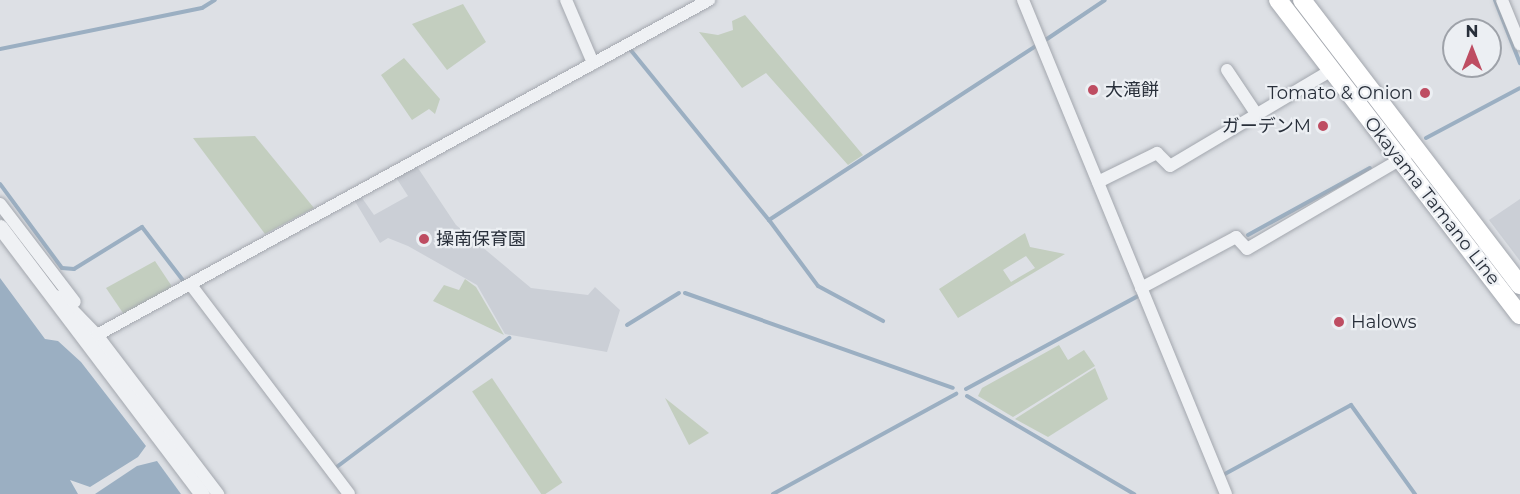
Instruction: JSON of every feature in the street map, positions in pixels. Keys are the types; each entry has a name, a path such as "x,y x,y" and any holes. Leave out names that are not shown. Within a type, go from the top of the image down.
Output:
{"main road":[{"name":"Okayama Tamano Line","path":"1278,0 1520,315"},
{"name":"Okayama Tamano Line","path":"1302,0 1520,285"}],"street":[{"path":"566,0 593,63"},
{"path":"97,334 709,0"},
{"path":"1023,0 1226,494"},
{"path":"1502,0 1520,44"},
{"path":"1227,70 1257,115"},
{"path":"1098,182 1158,153 1170,166 1332,70"},
{"path":"1142,292 1236,237 1247,249 1400,160 1416,148"},
{"path":"0,204 76,304 79,314"},
{"path":"0,227 202,494"},
{"path":"188,286 349,494"},
{"path":"51,295 60,297 97,334 218,494"}],"shaded area":[{"path":"416,165 456,225 531,288 588,295 595,287 620,310 607,352 505,334 477,285 408,246 388,238 380,243 353,198 360,195 374,215 408,196 395,176"},
{"path":"1520,199 1520,261 1489,220"}],"green space":[{"path":"463,4 486,42 447,70 412,24"},
{"path":"745,15 863,155 848,165 766,73 742,88 699,32 718,35 733,30 732,21"},
{"path":"404,58 440,99 435,114 429,109 412,120 381,75"},
{"path":"255,136 314,208 265,234 193,138"},
{"path":"1025,233 1030,247 1065,254 958,318 939,289","holes":["1026,256 1035,268 1011,282 1003,270"]},
{"path":"155,261 171,285 170,291 125,316 106,288"},
{"path":"465,279 476,287 504,335 433,301 444,285 459,290"},
{"path":"1059,345 1068,360 1084,350 1095,366 1013,417 978,396 982,388"},
{"path":"1095,368 1108,399 1048,437 1015,419"},
{"path":"492,378 562,482 545,494 541,494 472,391"},
{"path":"665,398 709,433 689,445"}],"water":[{"path":"0,278 45,339 58,341 81,362 146,446 138,457 90,487 70,480 78,494 0,494"},
{"path":"157,461 181,494 95,494 137,466"}],"waterway":[{"path":"0,49 202,8 215,0"},
{"path":"1044,41 1105,0"},
{"path":"1495,0 1520,63"},
{"path":"629,48 769,220 1039,44"},
{"path":"1426,138 1520,88"},
{"path":"1248,235 1370,168"},
{"path":"0,184 62,268 74,269 142,227 185,283"},
{"path":"769,220 818,286 883,321"},
{"path":"627,325 679,293"},
{"path":"685,293 953,388"},
{"path":"966,389 1142,294"},
{"path":"334,469 509,338"},
{"path":"773,494 956,394"},
{"path":"967,396 1134,494"},
{"path":"1223,475 1351,405 1415,494"}],"place":[{"name":"大滝餅","path":"1093,90"},
{"name":"Tomato & Onion","path":"1425,93"},
{"name":"ガーデンM","path":"1323,126"},
{"name":"操南保育園","path":"424,239"},
{"name":"Halows","path":"1339,322"}]}
